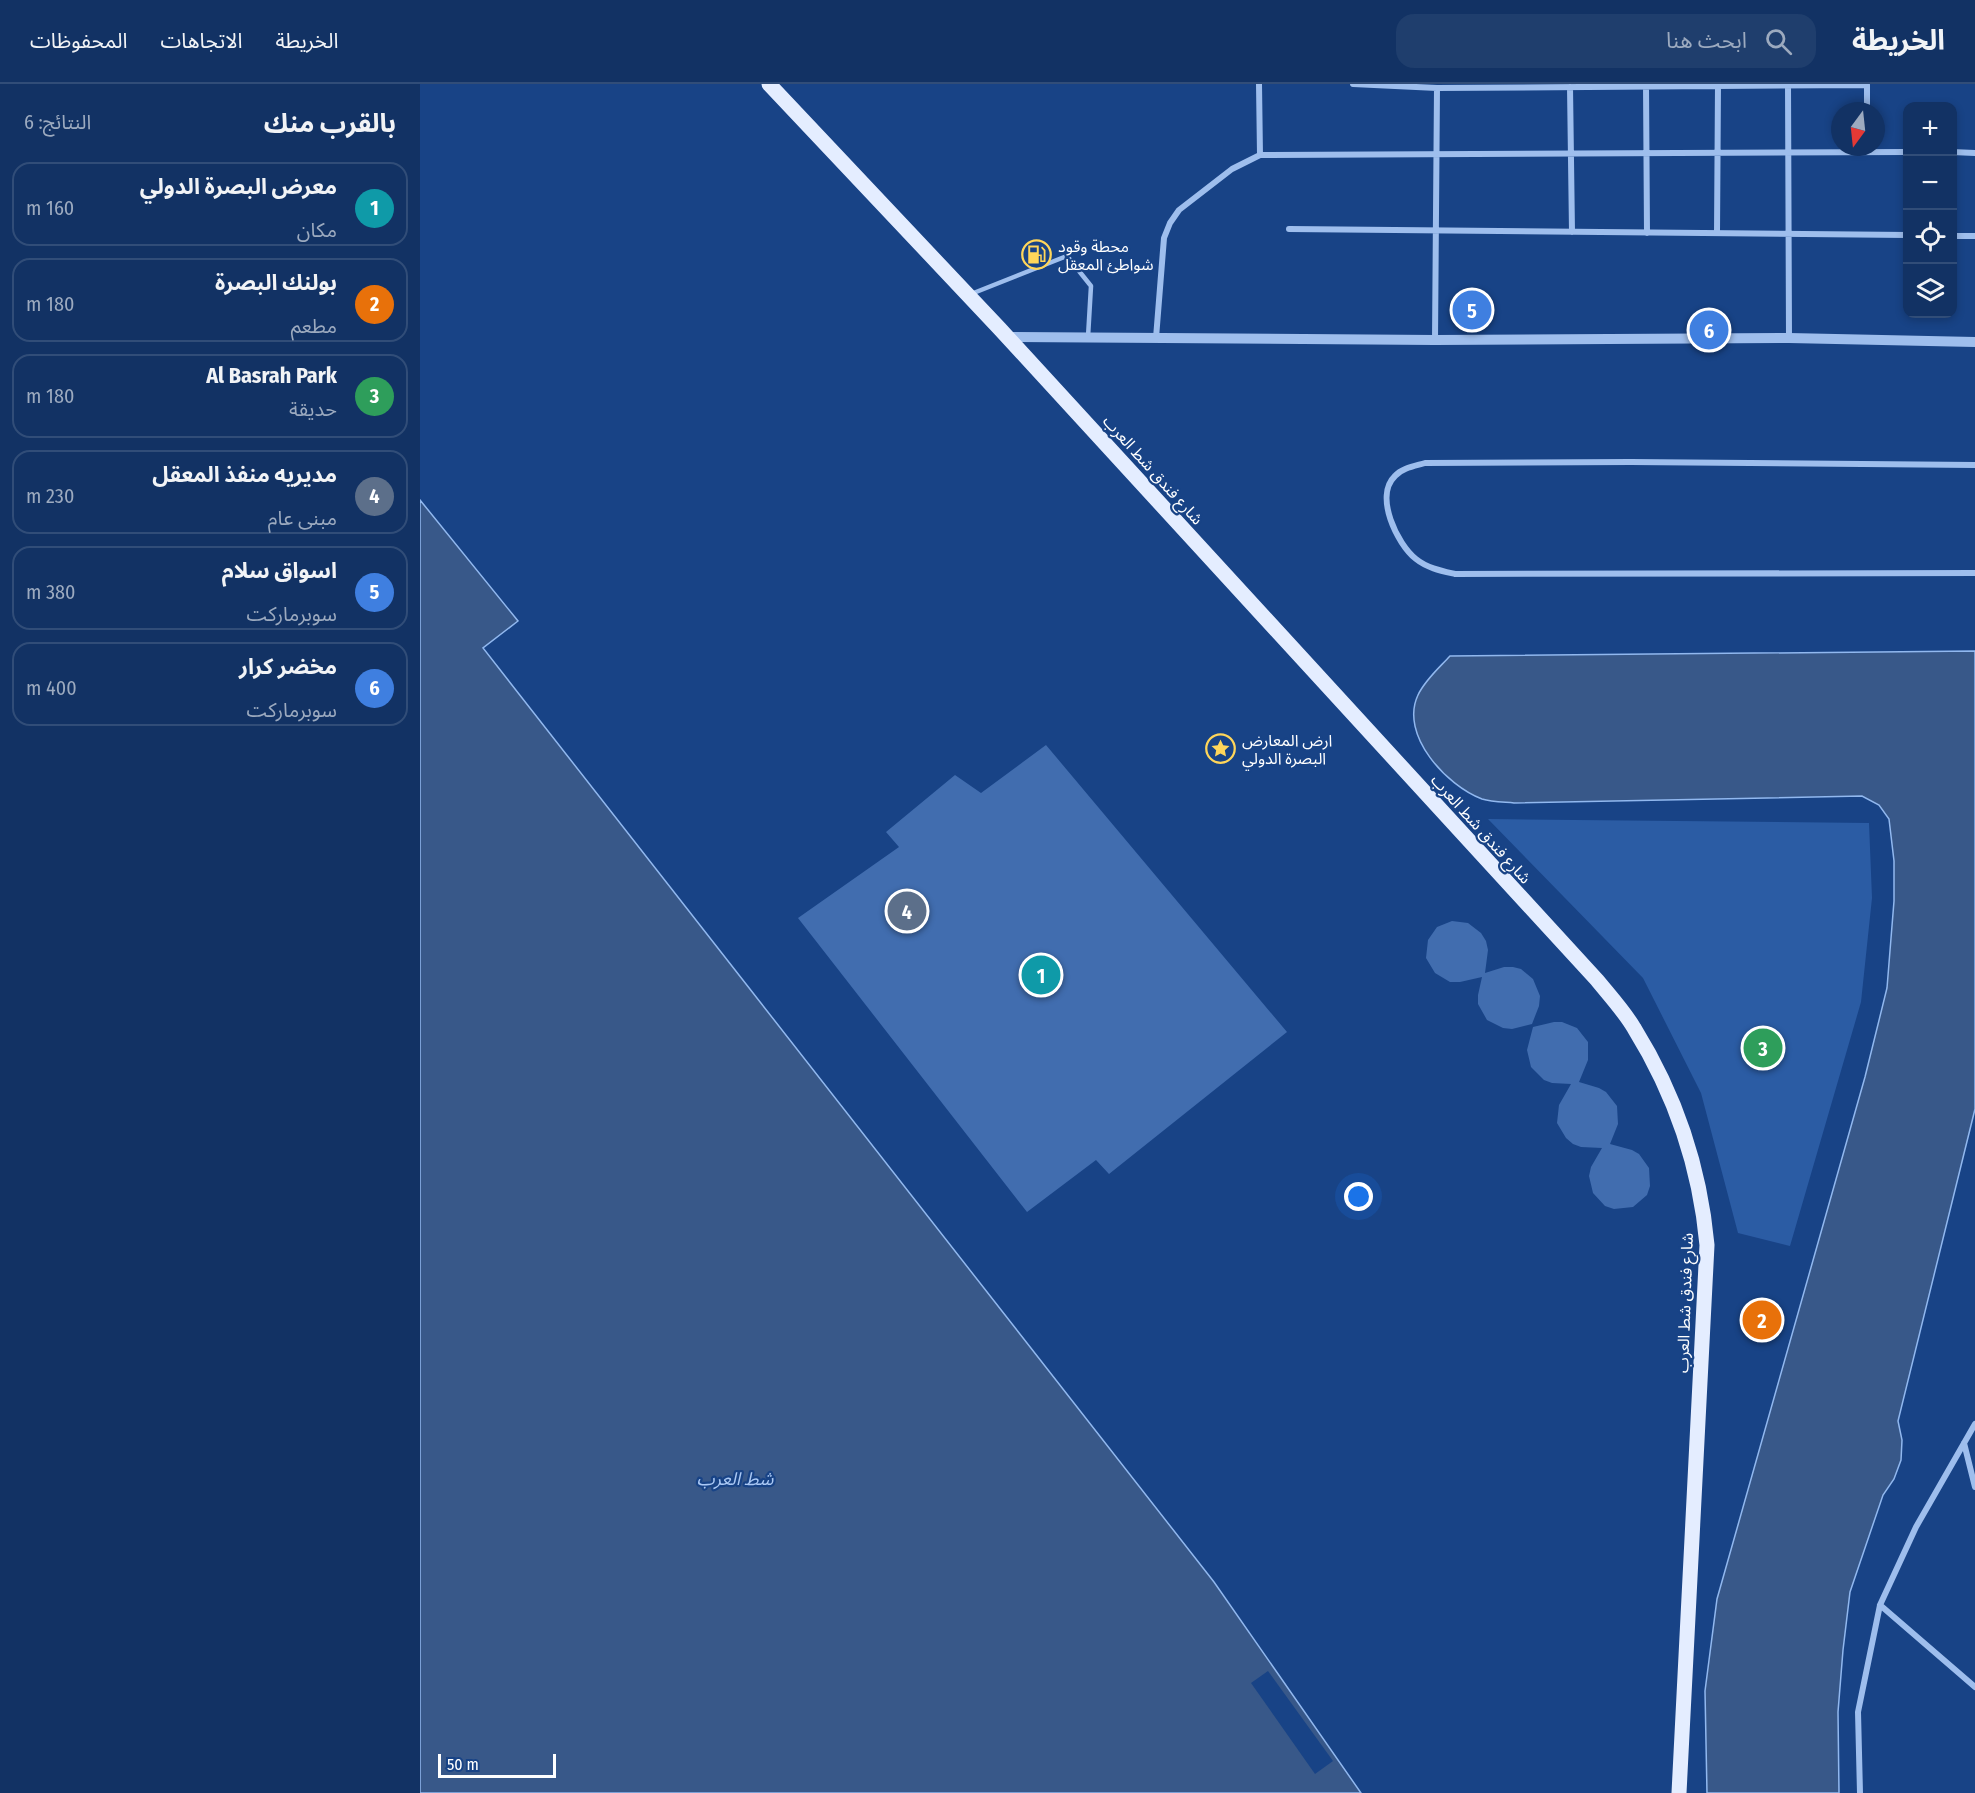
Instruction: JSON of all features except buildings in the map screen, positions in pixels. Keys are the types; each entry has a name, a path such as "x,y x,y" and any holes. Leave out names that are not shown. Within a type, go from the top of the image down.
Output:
{"main road":[{"name":"شارع فندق شط العرب","path":"769,84 1006,337 1598,980 1634,1027 1672,1101 1686,1137 1699,1190 1707,1245 1679,1793"}],"street":[{"path":"1259,84 1260,155"},
{"path":"1353,84 1437,88 1868,85 1867,102"},
{"path":"1788,84 1789,339"},
{"path":"1717,233 1718,85"},
{"path":"1646,86 1647,233"},
{"path":"1570,87 1572,232"},
{"path":"1435,340 1437,88"},
{"path":"1885,150 1903,152"},
{"path":"1156,338 1164,238 1170,223 1179,210 1232,169 1260,155 1788,153 1831,151"},
{"path":"1957,152 1975,153"},
{"path":"1289,229 1903,235"},
{"path":"1957,236 1975,236"},
{"path":"1006,337 1435,340 1789,339 1975,342"},
{"path":"1975,465 1425,463 1406,468 1394,476 1386,494 1391,522 1400,542 1416,559 1432,568 1455,574 1975,573"},
{"path":"1860,1793 1858,1712 1880,1605 1916,1527 1975,1424"},
{"path":"1964,1443 1975,1487"},
{"path":"1880,1605 1975,1687"}],"lane":[{"path":"967,295 1067,256 1090,286 1088,337"}],"shaded area":[{"path":"1488,819 1869,823 1872,898 1861,1002 1790,1246 1738,1233 1701,1093 1643,978"}],"water":[{"name":"شط العرب","path":"420,500 518,621 483,648 1214,1582 1361,1793 420,1793"},
{"path":"1975,651 1975,1109 1898,1421 1902,1440 1901,1460 1894,1479 1883,1495 1850,1592 1838,1712 1839,1793 1707,1793 1705,1691 1717,1599 1865,1077 1887,988 1894,901 1894,861 1889,819 1879,805 1862,796 1514,803 1486,800 1468,792 1441,771 1421,742 1415,726 1414,710 1424,684 1450,656"}],"pier":[{"path":"1268,1671 1333,1761 1315,1774 1251,1683"}],"place":[{"name":"محطة وقود شواطئ المعقل","path":"1037,255"},
{"name":"اسواق سلام","path":"1472,310"},
{"name":"مخضر كرار","path":"1709,330"},
{"name":"ارض المعارض البصرة الدولي","path":"1221,749"},
{"name":"مديريه منفذ المعقل","path":"907,911"},
{"name":"معرض البصرة الدولي","path":"1041,975"},
{"name":"Al Basrah Park","path":"1763,1048"},
{"name":"بولنك البصرة","path":"1762,1320"}]}
